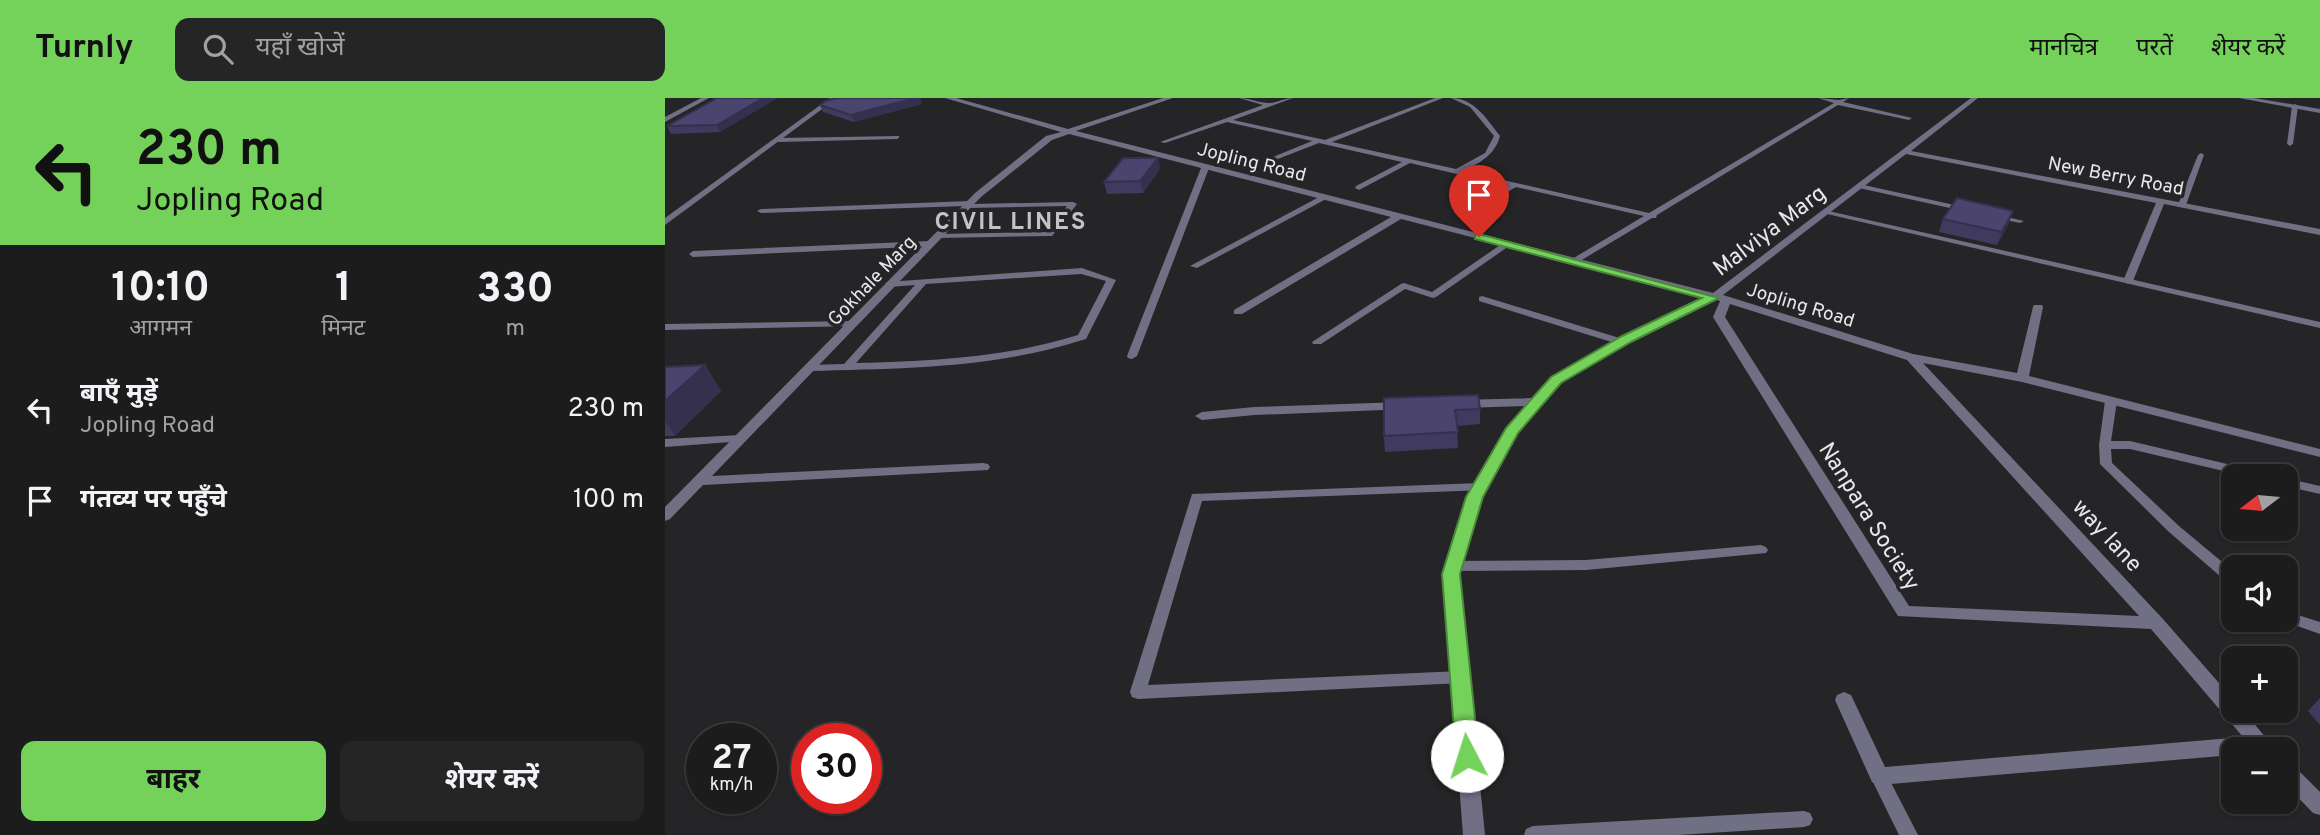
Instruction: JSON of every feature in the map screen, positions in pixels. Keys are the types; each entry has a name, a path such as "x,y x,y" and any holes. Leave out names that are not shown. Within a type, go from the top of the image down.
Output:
{"street":[{"path":"665,120 706,98"},
{"path":"665,222 834,98"},
{"name":"Jopling Road","path":"948,98 1065,131 1719,298 1911,357 2022,378 2320,453"},
{"path":"971,104 993,98"},
{"name":"Gokhale Marg","path":"665,516 969,204 1049,138 1170,98"},
{"name":"Malviya Marg","path":"1474,835 1451,574 1474,497 1512,431 1556,380 1622,342 1719,298 1975,98"},
{"path":"2242,98 2277,100 2320,111"},
{"name":"New Berry Road","path":"1906,152 2320,232"},
{"path":"2128,281 2161,201"},
{"path":"1238,312 1398,217"},
{"name":"Nanpara Society","path":"1719,298 1719,317 1904,612 2156,623"},
{"path":"2022,378 2038,307"},
{"name":"way lane","path":"1911,357 2156,623 2255,737"},
{"path":"1443,405 1537,402"},
{"path":"1202,416 1254,411 1415,406"},
{"path":"699,481 983,467"},
{"path":"1844,700 1879,776 2221,749"},
{"path":"2298,783 2320,806"}],"lane":[{"path":"1242,98 1271,105"},
{"path":"1163,142 1290,98"},
{"path":"1270,160 1440,98"},
{"path":"1454,98 1472,106 1497,136 1495,147 1457,172"},
{"path":"1821,98 1909,118"},
{"path":"1574,261 1841,101"},
{"path":"2290,144 2295,106"},
{"path":"1226,120 1653,216"},
{"path":"779,140 897,137"},
{"path":"2182,205 2201,155"},
{"path":"1359,188 1409,161"},
{"path":"1132,356 1205,167"},
{"path":"1466,214 1515,185"},
{"path":"1862,186 2020,221"},
{"path":"1194,266 1324,198"},
{"path":"693,254 1049,233 1073,204 969,204 761,211"},
{"path":"1827,212 2320,325"},
{"path":"1317,342 1404,286 1433,295 1506,244"},
{"path":"809,368 928,366 1045,351 1082,337 1111,280 1082,271 890,284"},
{"path":"848,366 923,282"},
{"path":"1482,299 1622,342"},
{"path":"665,327 852,324"},
{"path":"2111,401 2105,445 2106,464 2174,529 2221,569"},
{"path":"665,443 740,439"},
{"path":"2105,445 2130,444 2221,466"},
{"path":"2298,485 2320,490"},
{"path":"1461,677 1139,692 1197,497 1480,487"},
{"path":"1454,566 1585,565 1761,550"},
{"path":"2298,620 2320,628"},
{"path":"1879,776 1909,835"},
{"path":"1533,835 1804,820"}],"building":[{"path":"717,98 763,98 717,125 667,126"},
{"path":"836,98 915,98 851,115 820,105"},
{"path":"1123,158 1158,158 1140,181 1104,182"},
{"path":"1957,198 2013,211 2002,232 1943,219"},
{"path":"705,365 665,401 665,367"},
{"path":"1478,395 1480,409 1455,410 1458,432 1384,436 1384,398"}],"district":[{"name":"CIVIL LINES","path":"1011,221"}],"route":[{"path":"1467,756 1451,574 1474,497 1512,431 1556,380 1626,339 1713,298 1479,237"}]}
